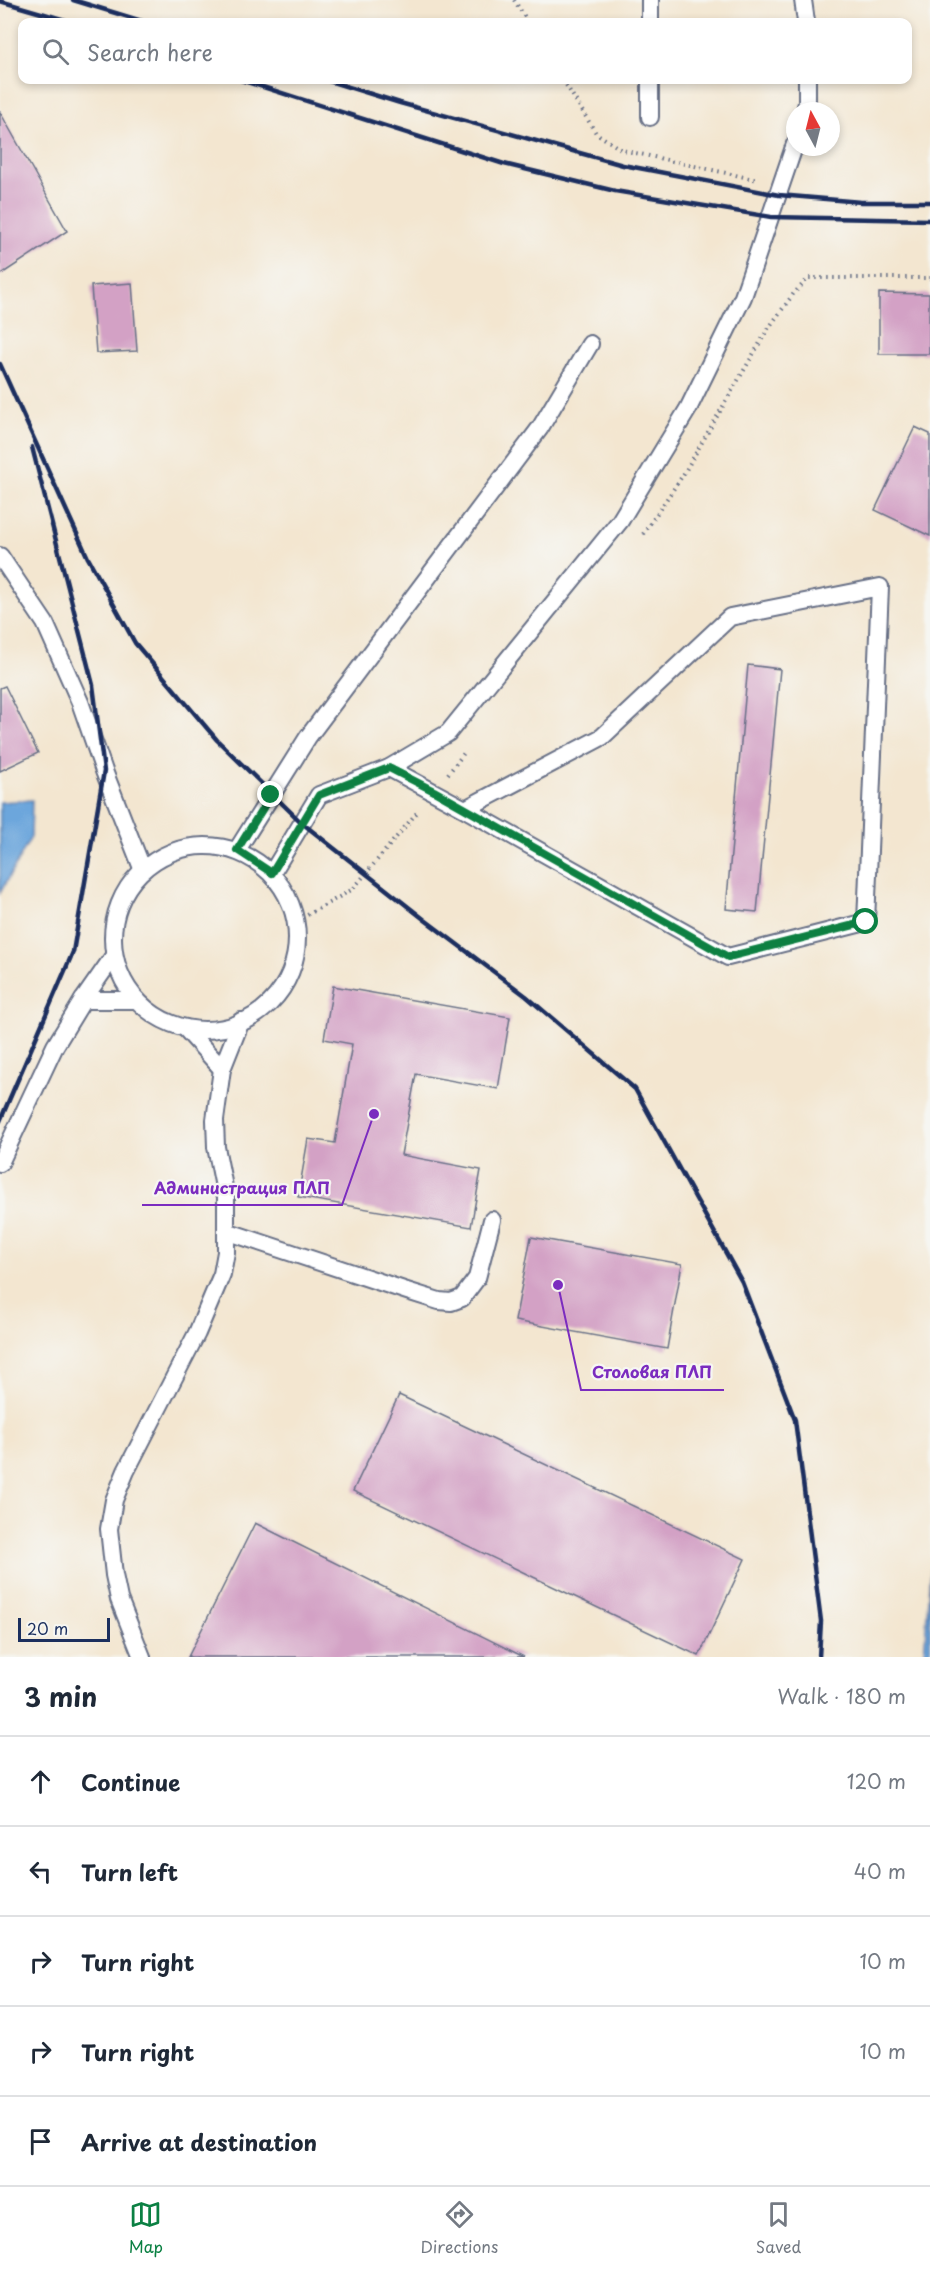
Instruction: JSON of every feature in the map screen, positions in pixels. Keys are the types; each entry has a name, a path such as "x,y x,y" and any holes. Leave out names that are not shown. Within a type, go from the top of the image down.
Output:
{"lane":[{"path":"650,0 650,18"},
{"path":"803,0 805,18"},
{"path":"650,84 650,117"},
{"path":"807,84 807,102"},
{"path":"272,873 319,795 389,768 448,733 620,521 688,410 743,297 791,156"},
{"path":"237,850 308,737 540,428 590,344"},
{"path":"0,556 45,623 80,702 142,868"},
{"path":"389,768 728,957 866,922 880,587 730,617 602,737 465,809"},
{"path":"204,844 237,850 272,873 297,921 294,969 266,1009 241,1022 223,1030 175,1027 134,1000 113,957 116,909 142,868 171,850 204,844"},
{"path":"0,1163 55,1046 113,957"},
{"path":"83,1000 134,1000"},
{"path":"142,1657 126,1619 114,1575 109,1529 114,1500 126,1471 196,1334 222,1274 226,1252 226,1197 216,1148 215,1120 222,1069 241,1022"},
{"path":"185,1028 222,1069"},
{"path":"226,1232 428,1298 451,1302 462,1298 477,1278 492,1220"}],"path":[{"path":"514,0 525,18"},
{"path":"565,84 596,133 622,150 782,185"}],"water":[{"path":"32,800 31,837 0,893 0,802"},
{"path":"930,1569 930,1657 924,1657"}],"building":[{"path":"0,112 67,231 0,275"},
{"path":"132,283 137,351 96,353 91,286"},
{"path":"879,293 929,294 929,354 879,354"},
{"path":"915,427 930,434 930,536 875,510"},
{"path":"748,665 780,669 757,912 726,909"},
{"path":"5,686 38,753 0,771 0,688"},
{"path":"333,986 510,1017 498,1089 416,1074 401,1155 481,1170 471,1227 298,1197 308,1139 335,1143 352,1044 324,1039"},
{"path":"531,1237 682,1264 667,1349 515,1321"},
{"path":"399,1395 745,1559 699,1656 353,1491"},
{"path":"255,1523 524,1657 188,1657"}],"railway":[{"path":"73,0 132,18"},
{"path":"0,1 58,18"},
{"path":"254,84 504,164 615,191 771,217 930,220"},
{"path":"339,84 623,165 779,195 861,202 930,202"},
{"path":"0,364 88,558 135,643 217,740 302,823 526,996 635,1089 742,1282 795,1420 821,1621 819,1657"},
{"path":"0,1121 73,952 104,771 93,685 32,447"}],"place":[{"name":"Администрация ПЛП","path":"374,1114"},
{"name":"Столовая ПЛП","path":"558,1285"}],"route":[{"path":"271,795 237,850 272,873 319,795 389,768 434,791 728,957 866,922"}]}
